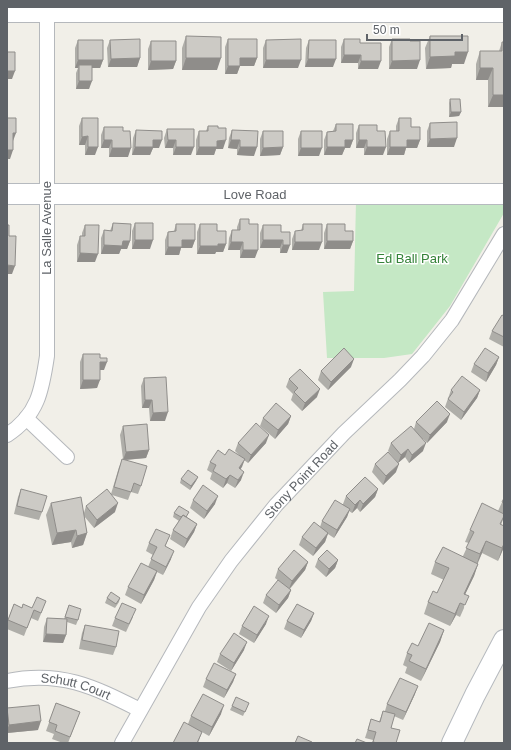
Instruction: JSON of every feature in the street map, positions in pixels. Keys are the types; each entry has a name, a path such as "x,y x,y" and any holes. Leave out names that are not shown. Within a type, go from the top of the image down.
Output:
{"street":[{"path":"7,15 47,11 504,15"},
{"name":"La Salle Avenue","path":"7,436 16,430 26,418 37,400 43,385 47,356 47,11"},
{"name":"Love Road","path":"7,194 504,194"},
{"name":"Stony Point Road","path":"122,743 198,607 231,561 282,500 344,433 423,356 452,320 504,234"},
{"path":"26,418 67,457"},
{"path":"452,743 504,640"},
{"name":"Schutt Court","path":"7,681 32,677 46,677 78,682 102,691 140,710"}],"green space":[{"name":"Ed Ball Park","path":"356,201 504,202 504,213 450,306 412,354 384,358 327,358 323,292 354,291"}],"building":[{"path":"186,36 221,37 221,58 186,58"},
{"path":"430,36 468,36 468,52 455,52 455,56 430,57"},
{"path":"140,39 140,58 111,59 110,40"},
{"path":"228,39 257,39 257,58 240,58 240,66 228,66"},
{"path":"301,39 301,60 266,60 266,40"},
{"path":"344,39 360,39 360,43 381,43 381,61 361,61 361,55 344,55"},
{"path":"392,39 410,39 410,41 420,41 420,60 392,61"},
{"path":"78,40 103,40 103,60 78,60"},
{"path":"309,40 336,40 336,59 308,59"},
{"path":"151,41 176,41 176,61 151,61"},
{"path":"502,42 504,42 504,95 493,95 493,68 480,68 480,51 502,51"},
{"path":"7,52 15,52 15,71 7,71"},
{"path":"79,65 92,65 92,81 79,81"},
{"path":"450,99 460,99 461,112 451,112"},
{"path":"7,118 16,118 16,133 13,133 13,150 7,150"},
{"path":"82,118 98,118 98,147 88,147 88,136 82,137"},
{"path":"399,118 411,118 411,127 420,127 420,140 407,140 407,147 390,147 390,131 399,131"},
{"path":"457,122 457,138 430,139 430,123"},
{"path":"336,124 353,124 353,140 345,140 345,147 327,147 327,132 336,131"},
{"path":"359,125 377,125 377,131 385,131 386,147 367,147 367,140 359,140"},
{"path":"208,126 226,128 226,140 217,141 217,147 199,147 199,131 208,131"},
{"path":"104,127 123,127 123,131 130,131 131,148 112,148 112,140 104,140"},
{"path":"167,129 194,129 194,147 176,147 176,140 168,140"},
{"path":"136,130 162,131 162,140 153,140 153,147 135,147"},
{"path":"232,130 258,131 257,147 240,147 240,140 231,140"},
{"path":"263,131 283,131 283,147 263,148"},
{"path":"301,131 322,131 322,148 301,148"},
{"path":"240,219 249,219 249,224 258,224 258,250 243,250 243,242 231,242 232,230 240,230"},
{"path":"113,223 131,224 130,241 123,241 122,246 104,245 104,230 112,231"},
{"path":"135,223 153,223 153,240 135,240"},
{"path":"176,224 195,224 195,240 182,240 182,247 168,247 168,232 176,231"},
{"path":"200,224 217,224 217,231 226,231 226,244 218,244 218,246 200,246"},
{"path":"303,224 322,224 322,242 295,242 295,231 303,230"},
{"path":"327,224 345,224 345,231 353,231 353,241 327,241"},
{"path":"7,225 9,225 9,236 16,236 15,266 7,265"},
{"path":"85,225 99,225 98,254 80,253 80,236 85,236"},
{"path":"263,225 281,225 281,232 290,232 290,245 283,245 283,240 263,240"},
{"path":"502,315 504,316 504,337 492,331"},
{"path":"344,348 354,359 331,382 321,371"},
{"path":"485,348 499,357 488,373 474,364"},
{"path":"83,354 100,354 100,358 107,358 107,362 100,362 100,380 83,380"},
{"path":"300,369 320,389 305,403 294,392 298,388 289,379"},
{"path":"462,376 480,390 464,412 448,399 453,392 451,390"},
{"path":"166,377 168,412 153,413 152,400 145,400 144,378"},
{"path":"437,401 450,414 430,435 416,422"},
{"path":"276,403 291,416 278,430 263,418"},
{"path":"256,423 269,435 251,455 238,443"},
{"path":"147,424 149,450 126,452 123,426"},
{"path":"411,426 426,443 412,455 408,449 401,455 391,443"},
{"path":"229,449 245,459 239,468 244,472 238,480 230,475 226,479 213,471 216,465 210,462 218,450 225,455"},
{"path":"388,452 399,464 386,476 375,464"},
{"path":"122,459 147,466 141,486 134,483 131,492 114,487"},
{"path":"188,470 198,477 191,486 181,479"},
{"path":"365,477 378,489 363,504 360,500 355,505 346,496"},
{"path":"203,485 218,496 207,511 193,500"},
{"path":"21,489 47,496 42,512 17,506"},
{"path":"107,489 118,503 97,520 86,506"},
{"path":"81,497 87,533 77,536 76,530 57,533 51,503"},
{"path":"335,500 350,509 337,530 322,521"},
{"path":"482,503 504,514 500,524 504,526 504,544 502,548 486,541 480,554 466,548 474,532 470,530"},
{"path":"179,506 189,512 186,517 183,515 181,517 174,513"},
{"path":"183,515 197,524 187,539 173,530"},
{"path":"314,522 328,533 316,548 302,537"},
{"path":"156,529 170,535 165,546 174,551 166,567 151,559 157,547 149,543"},
{"path":"443,547 478,564 464,594 469,596 465,605 460,603 455,614 428,602 433,591 437,593 449,568 435,562"},
{"path":"294,550 308,562 292,581 278,569"},
{"path":"327,550 338,560 329,569 318,559"},
{"path":"141,563 157,571 144,595 128,587"},
{"path":"278,580 291,590 279,605 266,595"},
{"path":"111,592 120,598 116,604 107,598"},
{"path":"37,597 46,601 41,613 34,610 27,628 8,620 14,604 22,608 23,604 32,608"},
{"path":"122,603 136,609 129,624 115,618"},
{"path":"297,604 314,613 304,630 287,621"},
{"path":"69,605 81,609 78,620 65,617"},
{"path":"254,606 269,616 257,635 242,626"},
{"path":"47,618 67,619 66,635 46,634"},
{"path":"429,623 444,630 426,669 409,661 412,655 407,653 412,643 418,646"},
{"path":"85,625 119,631 116,647 82,640"},
{"path":"234,633 247,642 234,663 220,654"},
{"path":"214,663 236,674 227,690 206,679"},
{"path":"400,678 418,686 406,712 387,704"},
{"path":"203,694 224,705 212,727 191,716"},
{"path":"236,697 249,703 245,712 232,706"},
{"path":"56,703 80,712 70,737 55,731 57,725 49,722"},
{"path":"39,705 41,721 9,725 7,708"},
{"path":"383,711 395,714 391,728 400,730 396,743 373,742 376,732 368,730 371,719 380,722"},
{"path":"184,722 202,732 197,743 173,743"},
{"path":"298,736 312,742 312,743 295,743"},
{"path":"357,739 367,743 355,743"}]}
